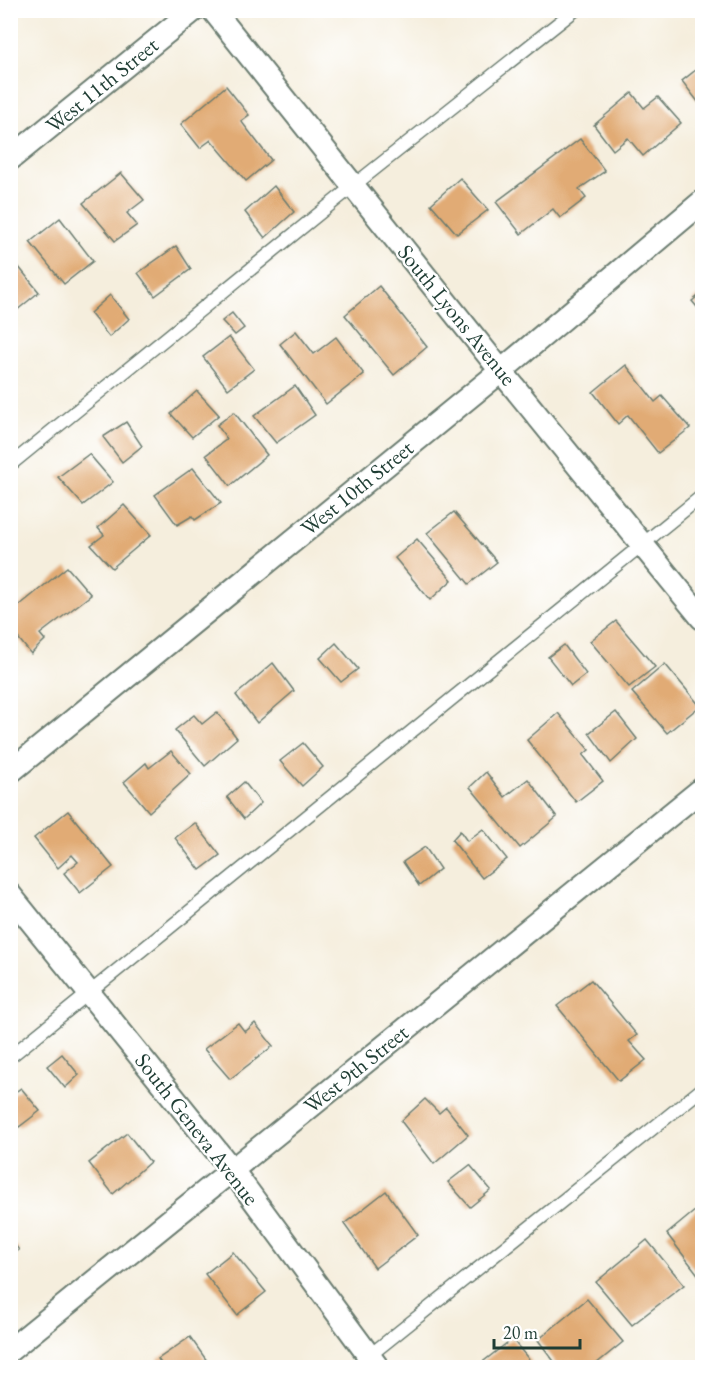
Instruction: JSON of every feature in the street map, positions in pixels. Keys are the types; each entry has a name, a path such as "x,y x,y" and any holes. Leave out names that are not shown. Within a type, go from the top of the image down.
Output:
{"street":[{"name":"West 11th Street","path":"10,159 194,10"},
{"name":"South Lyons Avenue","path":"213,10 501,371 702,618"},
{"name":"West 10th Street","path":"10,772 501,371 702,202"},
{"name":"West 9th Street","path":"10,1350 702,789"},
{"name":"South Geneva Avenue","path":"10,896 232,1170 367,1363"}],"lane":[{"path":"10,465 353,186 575,10"},
{"path":"10,1057 702,496"},
{"path":"367,1363 702,1089"}],"building":[{"path":"697,69 702,75 702,107 682,81"},
{"path":"226,86 249,115 241,121 271,160 246,181 211,140 200,148 181,124"},
{"path":"632,93 644,108 658,97 681,123 643,156 628,138 613,150 594,125"},
{"path":"580,139 605,171 579,189 586,198 560,218 553,209 521,234 496,202"},
{"path":"121,173 144,200 127,213 137,225 115,241 83,203"},
{"path":"460,178 488,210 457,234 431,204"},
{"path":"274,186 294,212 265,238 245,212"},
{"path":"60,218 93,261 64,284 30,242"},
{"path":"176,246 191,269 155,296 138,273"},
{"path":"18,266 39,292 10,316 10,273"},
{"path":"379,286 427,347 394,375 345,315"},
{"path":"702,293 702,313 692,301"},
{"path":"110,295 129,319 109,337 90,313"},
{"path":"232,313 244,328 235,335 222,321"},
{"path":"296,331 314,354 336,337 364,374 326,404 280,344"},
{"path":"229,337 254,369 228,389 203,357"},
{"path":"626,365 655,402 662,396 690,428 658,453 628,415 618,424 593,392"},
{"path":"295,386 315,415 276,443 254,416"},
{"path":"197,391 219,415 192,437 171,414"},
{"path":"234,412 267,455 230,486 206,455 227,439 217,425"},
{"path":"126,422 142,446 122,462 103,437"},
{"path":"89,454 113,482 83,505 58,477"},
{"path":"193,468 221,503 195,520 192,516 177,525 155,495"},
{"path":"124,505 151,535 112,568 91,545 104,535 98,528"},
{"path":"454,512 497,562 469,584 427,533"},
{"path":"417,539 452,580 430,600 395,558"},
{"path":"67,567 91,595 40,634 45,640 31,654 10,628 10,613"},
{"path":"616,621 655,667 629,687 590,641"},
{"path":"336,643 358,669 341,682 320,658"},
{"path":"564,645 586,674 571,686 548,657"},
{"path":"273,663 294,691 257,723 236,695"},
{"path":"665,664 700,706 667,733 632,692"},
{"path":"217,712 237,738 205,766 175,730 194,715 202,724"},
{"path":"616,712 637,739 611,763 589,733"},
{"path":"558,713 589,750 583,755 603,781 576,802 527,740"},
{"path":"303,743 323,767 302,786 280,761"},
{"path":"171,751 191,774 149,812 124,782 146,763 149,768"},
{"path":"486,772 505,797 528,779 557,817 520,848 470,787"},
{"path":"244,782 261,803 244,819 227,797"},
{"path":"68,811 113,867 80,893 64,873 78,862 72,855 58,868 34,838"},
{"path":"195,823 220,855 200,870 175,838"},
{"path":"483,829 507,859 482,878 452,840 460,831 467,841"},
{"path":"425,847 440,869 419,886 403,862"},
{"path":"591,980 637,1035 629,1041 646,1060 619,1081 557,1006"},
{"path":"238,1023 245,1032 255,1023 273,1046 230,1079 204,1049"},
{"path":"62,1054 79,1075 65,1088 47,1066"},
{"path":"21,1088 40,1111 19,1127 10,1118 10,1096"},
{"path":"425,1099 439,1113 446,1107 468,1135 434,1164 401,1121"},
{"path":"127,1133 150,1162 113,1194 89,1163"},
{"path":"470,1165 491,1190 470,1207 448,1182"},
{"path":"386,1191 418,1235 375,1268 344,1224"},
{"path":"702,1205 702,1276 700,1277 667,1234"},
{"path":"10,1239 19,1250 10,1256"},
{"path":"647,1240 684,1285 632,1325 596,1282"},
{"path":"233,1252 266,1292 237,1315 205,1274"},
{"path":"587,1299 623,1342 591,1368 559,1368 538,1340"},
{"path":"190,1337 212,1368 164,1368 158,1359"},
{"path":"512,1339 536,1368 475,1368"}]}
